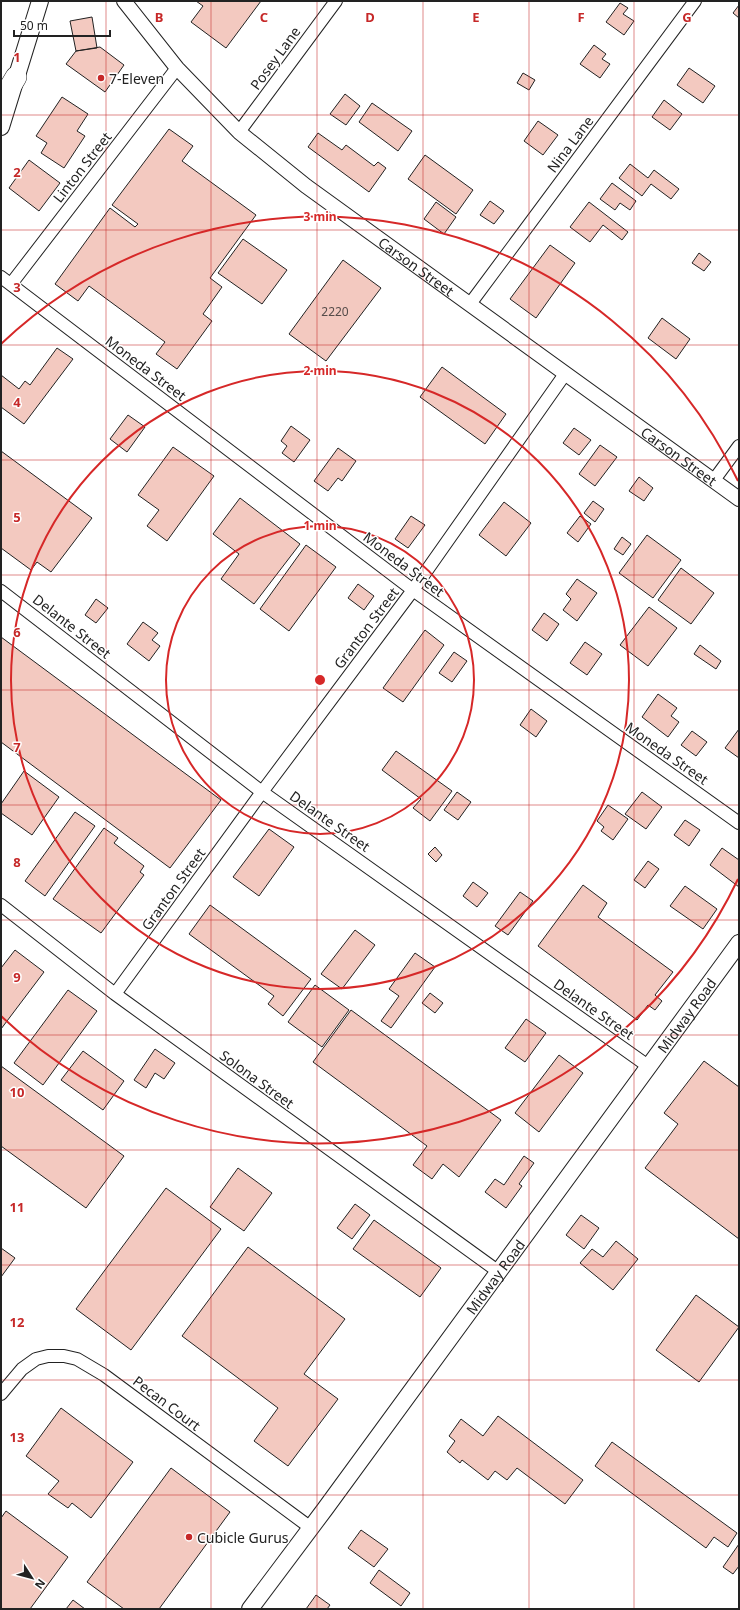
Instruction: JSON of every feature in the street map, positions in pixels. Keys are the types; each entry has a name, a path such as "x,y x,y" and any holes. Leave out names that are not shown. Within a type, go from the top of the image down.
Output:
{"highway":[{"path":"1,102 16,77"}],"main road":[{"path":"1,127 40,1"},
{"name":"Midway Road","path":"250,1609 311,1528 739,943"}],"street":[{"name":"Carson Street","path":"124,1 177,68 239,132 306,186 739,499"},
{"name":"Posey Lane","path":"239,132 336,1"},
{"name":"Nina Lane","path":"470,304 695,1"},
{"name":"Linton Street","path":"6,280 177,68"},
{"name":"Moneda Street","path":"6,280 412,590 739,823"},
{"name":"Granton Street","path":"115,994 262,792 412,590 565,374"},
{"path":"714,480 739,446"},
{"name":"Delante Street","path":"1,591 262,792 648,1066"},
{"name":"Solona Street","path":"1,905 115,994 498,1272"},
{"name":"Pecan Court","path":"1,1394 22,1369 36,1359 64,1356 77,1359 104,1375 311,1528"}],"building":[{"path":"196,1 261,1 226,48 191,22 203,6"},
{"path":"620,3 628,8 623,14 634,21 624,35 606,22"},
{"path":"739,5 739,18 733,13"},
{"name":"7-Eleven","path":"92,17 97,48 76,51 70,21"},
{"path":"594,45 606,54 602,59 610,64 600,78 580,64"},
{"name":"7-Eleven","path":"100,47 124,65 105,92 66,64 76,51"},
{"path":"689,68 715,86 703,103 677,85"},
{"path":"523,73 535,80 529,90 517,83"},
{"path":"345,94 360,106 346,125 330,114"},
{"path":"62,97 88,114 77,131 85,136 64,168 41,153 47,143 36,136"},
{"path":"664,100 682,114 670,130 652,117"},
{"path":"372,103 412,131 398,151 359,122"},
{"path":"538,121 558,135 543,155 524,141"},
{"path":"169,129 193,146 182,161 256,215 210,278 222,287 203,314 212,321 177,369 156,354 165,342 89,286 78,301 55,284 110,208 135,227 138,224 112,205"},
{"path":"318,133 342,150 346,145 374,166 378,162 386,168 369,192 308,147"},
{"path":"425,155 473,190 456,214 408,179"},
{"path":"29,160 60,183 39,211 9,188"},
{"path":"630,164 648,178 654,170 679,189 671,199 651,184 642,196 619,178"},
{"path":"612,183 636,201 630,210 620,203 615,210 600,199"},
{"path":"490,201 504,211 494,224 480,215"},
{"path":"436,202 456,217 444,234 424,219"},
{"path":"589,202 628,232 622,240 603,225 590,242 570,227"},
{"path":"243,239 287,270 262,304 218,273"},
{"path":"550,245 575,263 536,318 510,299"},
{"path":"699,253 711,262 704,271 692,263"},
{"path":"343,260 381,288 326,361 289,334"},
{"path":"662,318 690,339 676,359 648,338"},
{"path":"57,348 73,359 24,424 1,407 1,375 19,389 25,381 30,385"},
{"path":"442,367 506,414 485,444 420,397"},
{"path":"128,415 145,427 127,452 110,439"},
{"path":"291,426 310,440 294,462 282,453 287,446 281,441"},
{"path":"574,428 591,440 579,455 563,443"},
{"path":"600,445 617,457 595,486 579,474"},
{"path":"173,447 214,476 167,541 147,526 159,510 138,495"},
{"path":"338,448 356,461 342,481 338,478 328,491 314,481"},
{"path":"1,451 92,518 51,572 37,562 31,570 1,548"},
{"path":"639,477 653,488 644,501 629,491"},
{"path":"240,498 300,544 254,604 221,579 239,554 213,534"},
{"path":"593,501 604,509 595,522 584,513"},
{"path":"504,502 531,523 506,556 479,535"},
{"path":"411,516 425,525 408,548 395,539"},
{"path":"580,516 591,524 578,542 567,533"},
{"path":"647,535 681,560 653,598 619,573"},
{"path":"622,537 631,544 623,555 614,549"},
{"path":"306,545 336,567 289,631 260,609"},
{"path":"681,568 714,593 691,624 658,600"},
{"path":"577,579 597,593 577,621 563,610 571,599 566,594"},
{"path":"358,584 374,596 364,610 348,598"},
{"path":"96,599 108,608 96,623 85,615"},
{"path":"649,607 677,628 648,666 620,645"},
{"path":"544,613 559,624 547,641 532,630"},
{"path":"143,622 158,633 152,640 160,646 149,661 127,644"},
{"path":"425,630 444,645 403,702 383,688"},
{"path":"1,637 221,800 170,868 1,742"},
{"path":"585,642 602,654 587,675 570,663"},
{"path":"700,645 721,661 716,669 694,654"},
{"path":"454,652 467,661 452,682 439,673"},
{"path":"658,694 677,708 671,716 679,722 668,737 642,717"},
{"path":"531,709 547,721 536,737 520,725"},
{"path":"739,729 739,758 725,748"},
{"path":"692,731 707,742 696,756 681,745"},
{"path":"396,751 452,791 430,821 413,808 421,799 382,770"},
{"path":"24,771 59,797 32,835 1,813 1,804"},
{"path":"457,792 471,802 458,820 444,810"},
{"path":"642,792 662,807 646,829 625,814"},
{"path":"608,805 628,819 613,840 601,831 604,827 597,821"},
{"path":"75,812 95,826 45,896 25,881"},
{"path":"685,820 700,830 689,846 674,835"},
{"path":"104,828 118,838 114,843 144,866 140,872 144,875 101,933 53,899"},
{"path":"269,829 294,847 259,896 233,877"},
{"path":"435,847 442,855 436,862 428,854"},
{"path":"722,848 739,860 739,887 710,865"},
{"path":"648,861 659,869 645,888 634,880"},
{"path":"473,882 488,893 477,907 463,896"},
{"path":"583,885 607,903 598,917 673,972 655,995 662,1001 655,1010 648,1005 637,1020 538,946"},
{"path":"685,886 717,909 703,929 670,906"},
{"path":"520,892 533,901 508,935 495,926"},
{"path":"210,905 311,979 283,1016 268,1004 274,996 189,934"},
{"path":"355,930 375,945 342,989 321,974"},
{"path":"15,950 44,972 1,1029 1,968"},
{"path":"415,953 435,967 391,1028 381,1021 399,996 389,989"},
{"path":"315,985 349,1010 322,1047 288,1022"},
{"path":"68,990 97,1011 43,1085 14,1063"},
{"path":"430,993 443,1003 435,1013 422,1003"},
{"path":"351,1010 501,1120 459,1177 443,1164 432,1179 413,1165 427,1146 313,1062"},
{"path":"526,1019 546,1033 525,1062 505,1048"},
{"path":"155,1049 175,1063 164,1079 155,1073 146,1088 134,1080"},
{"path":"83,1051 124,1081 103,1110 61,1080"},
{"path":"559,1055 583,1073 539,1132 515,1113"},
{"path":"704,1061 739,1087 739,1239 645,1168 678,1124 664,1113"},
{"path":"1,1066 124,1156 86,1208 1,1146"},
{"path":"524,1156 534,1163 519,1184 522,1186 506,1208 485,1192 495,1179 504,1185"},
{"path":"238,1168 272,1193 244,1231 210,1207"},
{"path":"166,1188 221,1229 131,1350 76,1309"},
{"path":"355,1204 370,1215 352,1239 337,1228"},
{"path":"581,1215 599,1228 584,1249 566,1235"},
{"path":"374,1220 441,1268 420,1297 353,1249"},
{"path":"616,1241 638,1259 613,1290 580,1263 592,1249 603,1257"},
{"path":"248,1247 345,1319 304,1374 338,1399 288,1466 254,1441 278,1408 182,1336"},
{"path":"1,1248 15,1258 1,1277"},
{"path":"696,1295 739,1327 699,1382 656,1350"},
{"path":"61,1408 133,1462 91,1518 72,1503 68,1508 48,1494 59,1481 26,1456"},
{"path":"498,1416 583,1480 565,1504 517,1468 507,1480 495,1471 488,1480 462,1460 460,1463 447,1452 455,1441 449,1436 461,1419 483,1436"},
{"path":"612,1442 737,1533 728,1547 714,1537 706,1548 595,1466"},
{"path":"171,1468 230,1512 159,1609 124,1609 87,1582"},
{"path":"6,1511 68,1557 30,1609 1,1609 1,1518"},
{"path":"361,1530 388,1549 374,1567 348,1548"},
{"path":"739,1544 739,1566 733,1574 723,1567"},
{"path":"379,1570 410,1593 401,1606 370,1583"},
{"path":"316,1595 330,1605 327,1609 306,1609"},
{"path":"73,1600 85,1609 66,1609"}],"place":[{"name":"7-Eleven","path":"101,78"},
{"name":"Cubicle Gurus","path":"189,1537"}]}
